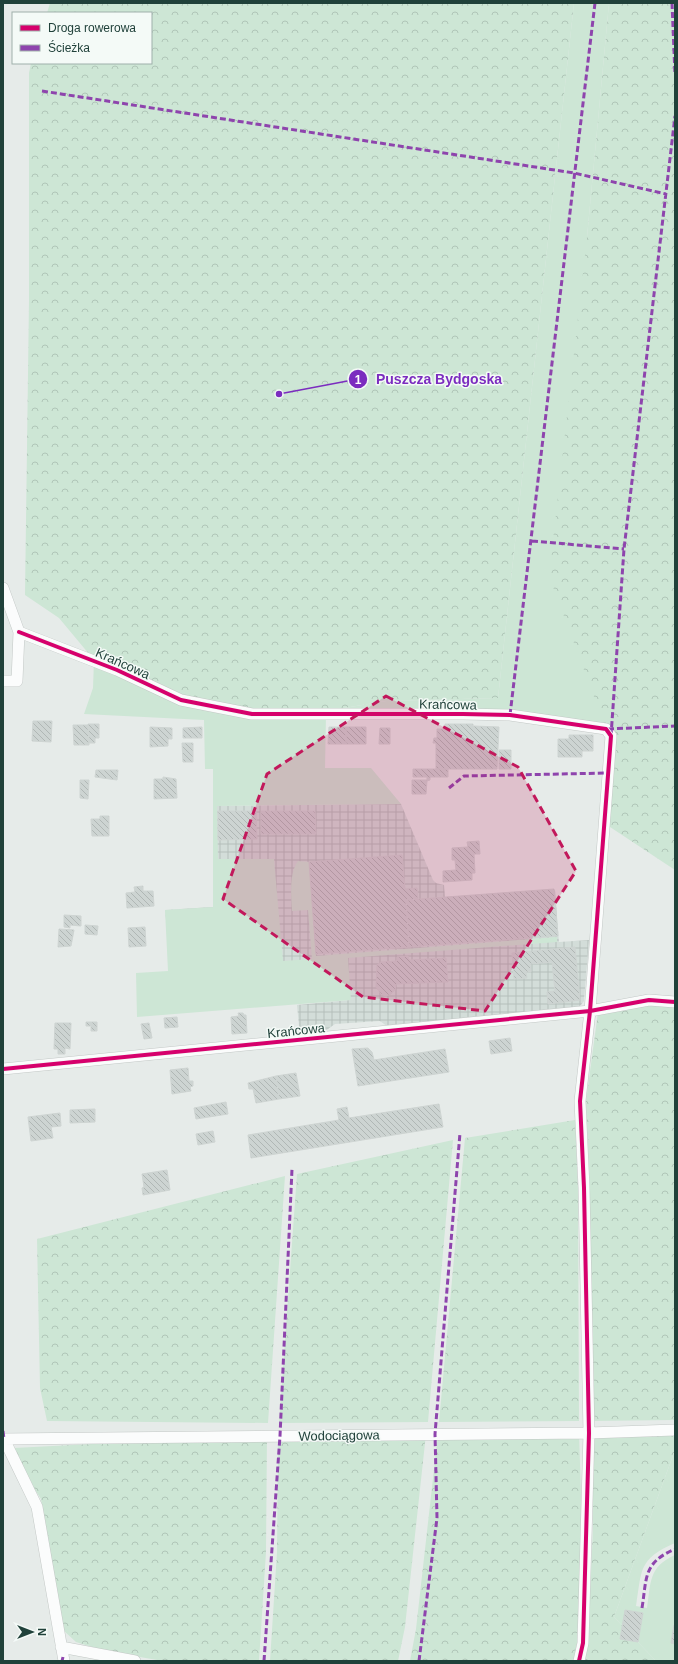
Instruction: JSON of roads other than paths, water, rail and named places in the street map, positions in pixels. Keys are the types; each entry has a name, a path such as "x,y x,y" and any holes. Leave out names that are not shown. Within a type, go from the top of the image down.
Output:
{"street":[{"path":"3,588 19,632 17,681 3,681"},
{"name":"Krańcowa","path":"19,632 117,670 181,700 245,713 510,715 606,729 611,736 590,1011"},
{"name":"Krańcowa","path":"3,1069 590,1011 649,1000 675,1002"},
{"path":"579,1661 583,1643 589,1433 584,1188 580,1101 590,1011"},
{"name":"Wodociągowa","path":"4,1439 589,1433 675,1430"},
{"path":"4,1439 37,1507 64,1661"},
{"path":"61,1647 135,1661"}],"place":[{"name":"Puszcza Bydgoska","path":"279,394"}]}
